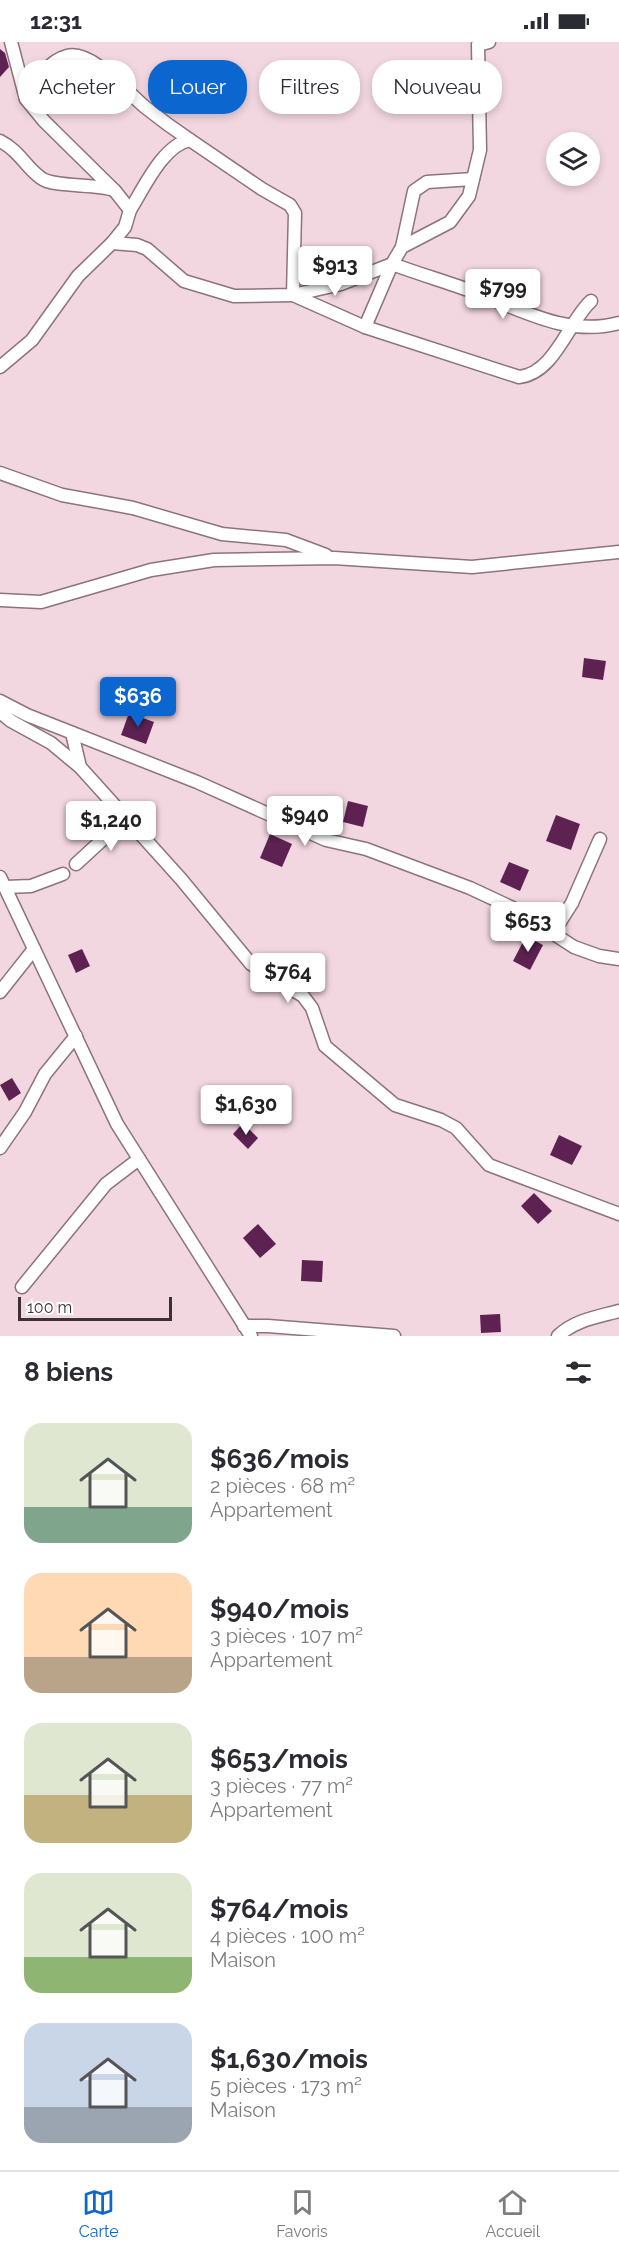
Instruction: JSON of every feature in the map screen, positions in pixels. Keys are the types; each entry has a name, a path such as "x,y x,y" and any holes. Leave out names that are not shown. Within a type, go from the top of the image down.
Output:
{"street":[{"path":"11,42 18,67"},
{"path":"402,246 450,222 469,196 480,150 478,45 489,42"},
{"path":"58,60 75,48 99,65 146,108 190,141 290,205 295,213 293,295"},
{"path":"38,114 115,191 130,210"},
{"path":"0,141 14,148 41,179 102,186 115,191"},
{"path":"0,367 32,340 78,276 125,227 130,210 167,153 180,142 190,141"},
{"path":"365,327 402,246 414,191 427,182 473,179"},
{"path":"112,243 138,245 147,249 184,281 234,296 293,295 340,284 392,264 476,293 526,314 564,325 600,328 619,323"},
{"path":"293,295 365,327 519,377 529,376 550,358 591,301"},
{"path":"0,473 62,495 133,508 222,534 286,540 334,558"},
{"path":"0,600 41,602 151,570 214,560 334,558 472,567 619,552"},
{"path":"0,701 27,715 197,782 326,840 366,849 470,888 517,910 582,950 598,956 619,959"},
{"path":"0,712 11,721 51,743 80,767 182,879 251,964 303,996 312,1008 325,1046 395,1105 441,1120 456,1128 489,1165 619,1214"},
{"path":"72,733 80,767"},
{"path":"76,864 126,818"},
{"path":"553,933 572,903 600,839"},
{"path":"3,882 31,886 63,874"},
{"path":"3,882 117,1124 247,1331 268,1326 394,1336"},
{"path":"0,992 34,949"},
{"path":"0,1148 25,1112 45,1074 76,1036"},
{"path":"22,1287 106,1184 139,1159"},
{"path":"558,1336 565,1329 585,1319 619,1311"}],"building":[{"path":"0,49 5,53 9,67 0,77"},
{"path":"584,658 606,661 603,680 582,677"},
{"path":"129,713 154,722 146,744 121,735"},
{"path":"348,801 368,806 363,827 343,822"},
{"path":"556,815 580,824 571,850 546,841"},
{"path":"270,834 292,844 282,867 260,858"},
{"path":"509,862 529,870 520,891 500,882"},
{"path":"526,936 543,945 530,970 513,961"},
{"path":"82,949 90,966 76,973 68,955"},
{"path":"12,1078 21,1093 9,1101 0,1085"},
{"path":"243,1123 258,1138 248,1149 233,1134"},
{"path":"559,1135 582,1146 572,1165 550,1155"},
{"path":"534,1193 552,1211 538,1224 521,1206"},
{"path":"258,1224 276,1244 260,1258 243,1238"},
{"path":"302,1260 323,1261 322,1282 301,1281"},
{"path":"500,1314 501,1332 481,1333 480,1315"}]}
